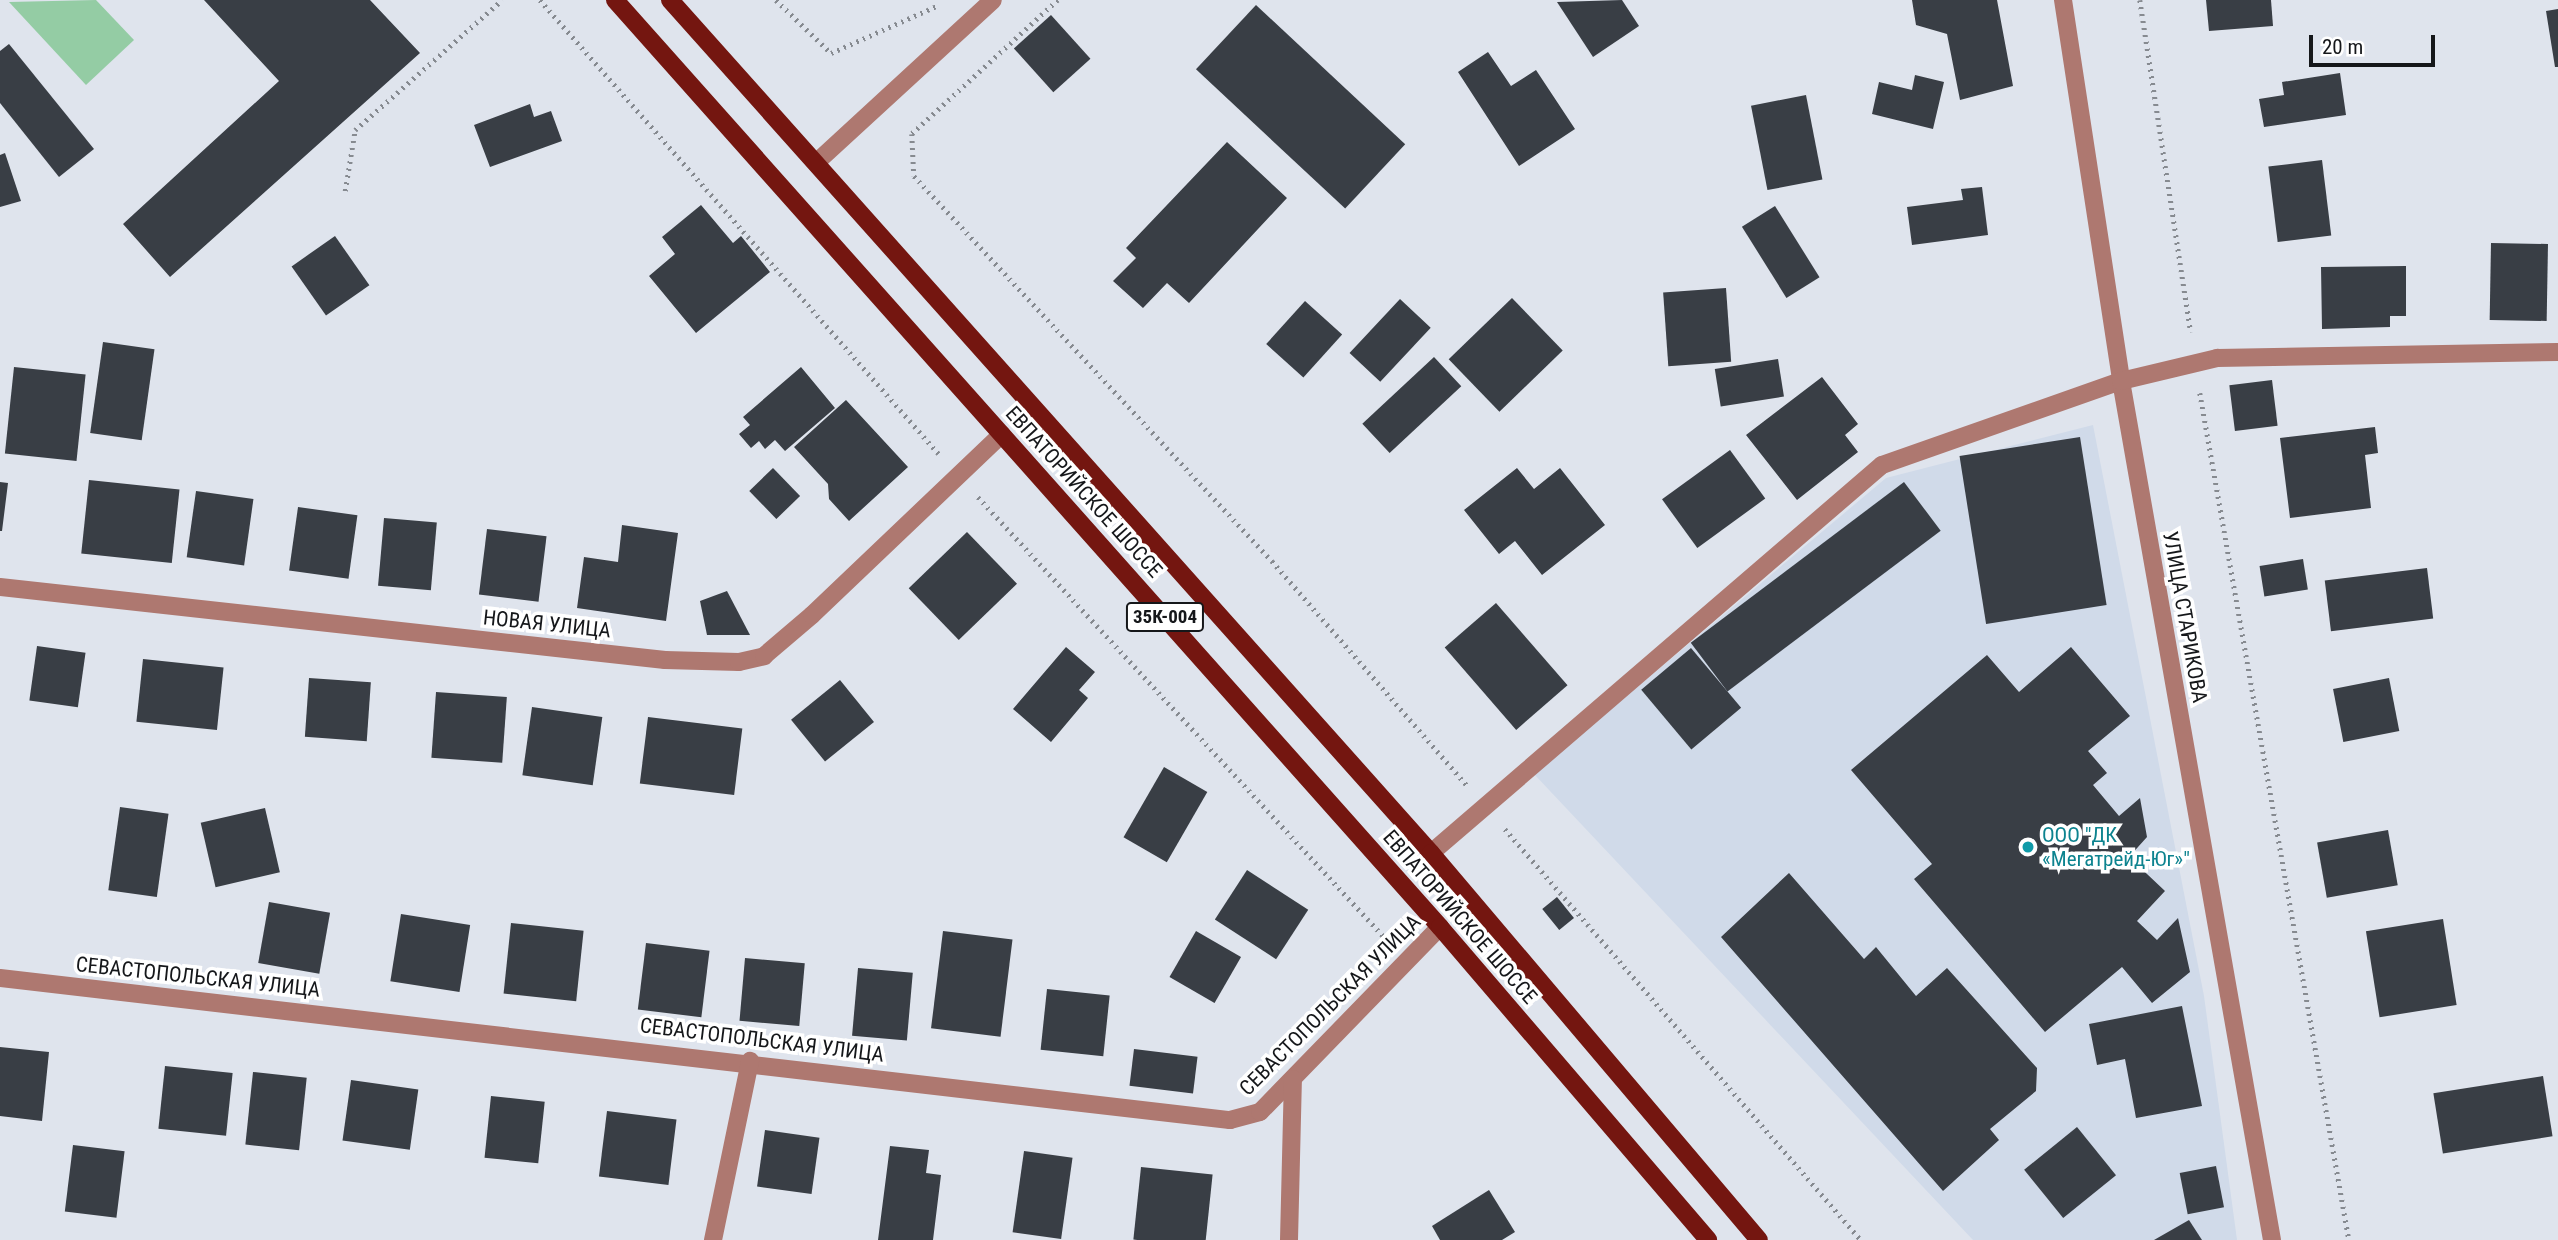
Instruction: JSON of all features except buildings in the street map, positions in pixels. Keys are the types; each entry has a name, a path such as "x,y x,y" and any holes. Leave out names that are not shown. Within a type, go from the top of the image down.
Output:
{"main road":[{"name":"ЕВПАТОРИЙСКОЕ ШОССЕ","path":"615,0 1440,927 1707,1240"},
{"name":"ЕВПАТОРИЙСКОЕ ШОССЕ","path":"670,0 819,160 1431,853 1759,1240"}],"street":[{"path":"819,160 993,0"},
{"name":"УЛИЦА СТАРИКОВА","path":"2063,0 2121,381 2272,1240"},
{"path":"1431,853 1483,804 1882,466 2121,381 2195,363 2558,352"},
{"name":"НОВАЯ УЛИЦА","path":"0,587 665,660 739,662 764,656 1002,434"},
{"name":"СЕВАСТОПОЛЬСКАЯ УЛИЦА","path":"0,978 750,1061 1230,1120 1260,1112 1440,927"},
{"path":"713,1240 750,1061"},
{"path":"1289,1240 1293,1079"}],"path":[{"path":"345,191 355,130 502,0"},
{"path":"776,0 831,53 951,0"},
{"path":"1058,0 912,134 914,176 1272,561 1861,1240"},
{"path":"2140,0 2195,363 2349,1240"}],"shaded area":[{"path":"2093,425 2204,996 2237,1240 1973,1240 1534,774 1886,478"}],"green space":[{"path":"96,0 134,40 86,85 9,2"}],"place":[{"name":"ООО \"ДК «Мегатрейд-Юг»\"","path":"2028,847"}]}
